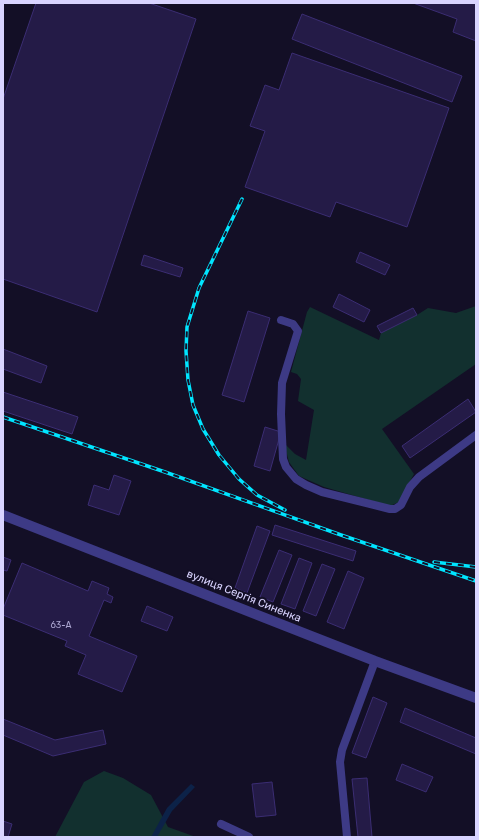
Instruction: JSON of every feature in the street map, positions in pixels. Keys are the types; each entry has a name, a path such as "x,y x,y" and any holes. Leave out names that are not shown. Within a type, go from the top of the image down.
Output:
{"street":[{"path":"281,320 293,324 296,326 298,331 282,383 281,414 283,459 290,473 306,486 322,492 395,509 401,505 410,487 419,477 476,435"},
{"name":"вулиця Сергія Синенка","path":"3,515 375,661 476,698"},
{"path":"347,837 344,819 340,762 342,750 375,661"},
{"path":"221,824 249,837"}],"green space":[{"path":"476,306 476,364 382,429 414,474 399,502 390,506 324,487 299,476 289,462 284,443 295,454 306,460 314,410 298,401 301,379 297,374 291,372 307,312 310,307 379,340 381,333 428,308 456,313"},
{"path":"104,771 123,778 151,795 168,827 196,837 55,837 84,782"}],"water":[{"path":"191,784 195,787 172,811 157,837 151,837 167,808"}],"building":[{"path":"36,3 149,3 196,19 97,312 3,279 3,99"},
{"path":"413,3 476,3 476,41 453,32 457,19"},
{"path":"302,14 462,76 452,102 292,39"},
{"path":"292,53 449,108 407,227 336,202 330,217 245,187 265,131 250,126 265,85 279,90"},
{"path":"360,252 390,265 385,275 356,262"},
{"path":"144,255 183,268 180,277 141,265"},
{"path":"339,294 370,310 364,322 333,307"},
{"path":"413,308 417,315 381,333 377,326"},
{"path":"248,311 270,318 244,402 222,395"},
{"path":"3,349 47,366 41,383 3,369"},
{"path":"3,392 78,417 72,434 3,411"},
{"path":"468,399 476,412 410,458 402,446"},
{"path":"265,427 281,432 270,471 254,466"},
{"path":"114,475 131,481 119,515 88,505 94,485 109,490"},
{"path":"275,525 356,551 353,561 272,535"},
{"path":"257,526 270,531 247,593 235,588"},
{"path":"279,550 292,555 273,602 260,597"},
{"path":"3,557 11,560 7,571 3,570"},
{"path":"299,558 312,563 295,609 281,604"},
{"path":"22,563 88,591 92,581 109,588 107,594 113,597 111,603 104,600 89,636 137,656 122,692 78,674 86,655 65,646 67,641 3,615 3,609"},
{"path":"322,564 335,569 316,616 303,611"},
{"path":"348,571 364,578 344,629 327,622"},
{"path":"147,606 173,617 167,631 141,621"},
{"path":"373,697 387,703 366,758 352,753"},
{"path":"405,708 476,738 476,754 400,722"},
{"path":"3,719 55,740 103,730 106,744 53,756 3,735"},
{"path":"402,764 433,777 426,792 396,780"},
{"path":"367,778 372,837 358,837 352,779"},
{"path":"272,782 276,815 256,817 252,784"},
{"path":"3,821 12,824 8,837 3,837"}],"railway":[{"path":"242,199 199,288 187,327 186,351 188,380 193,405 203,429 219,455 239,479 257,495 285,510"},
{"path":"3,417 476,581"},
{"path":"434,562 476,567"}]}
